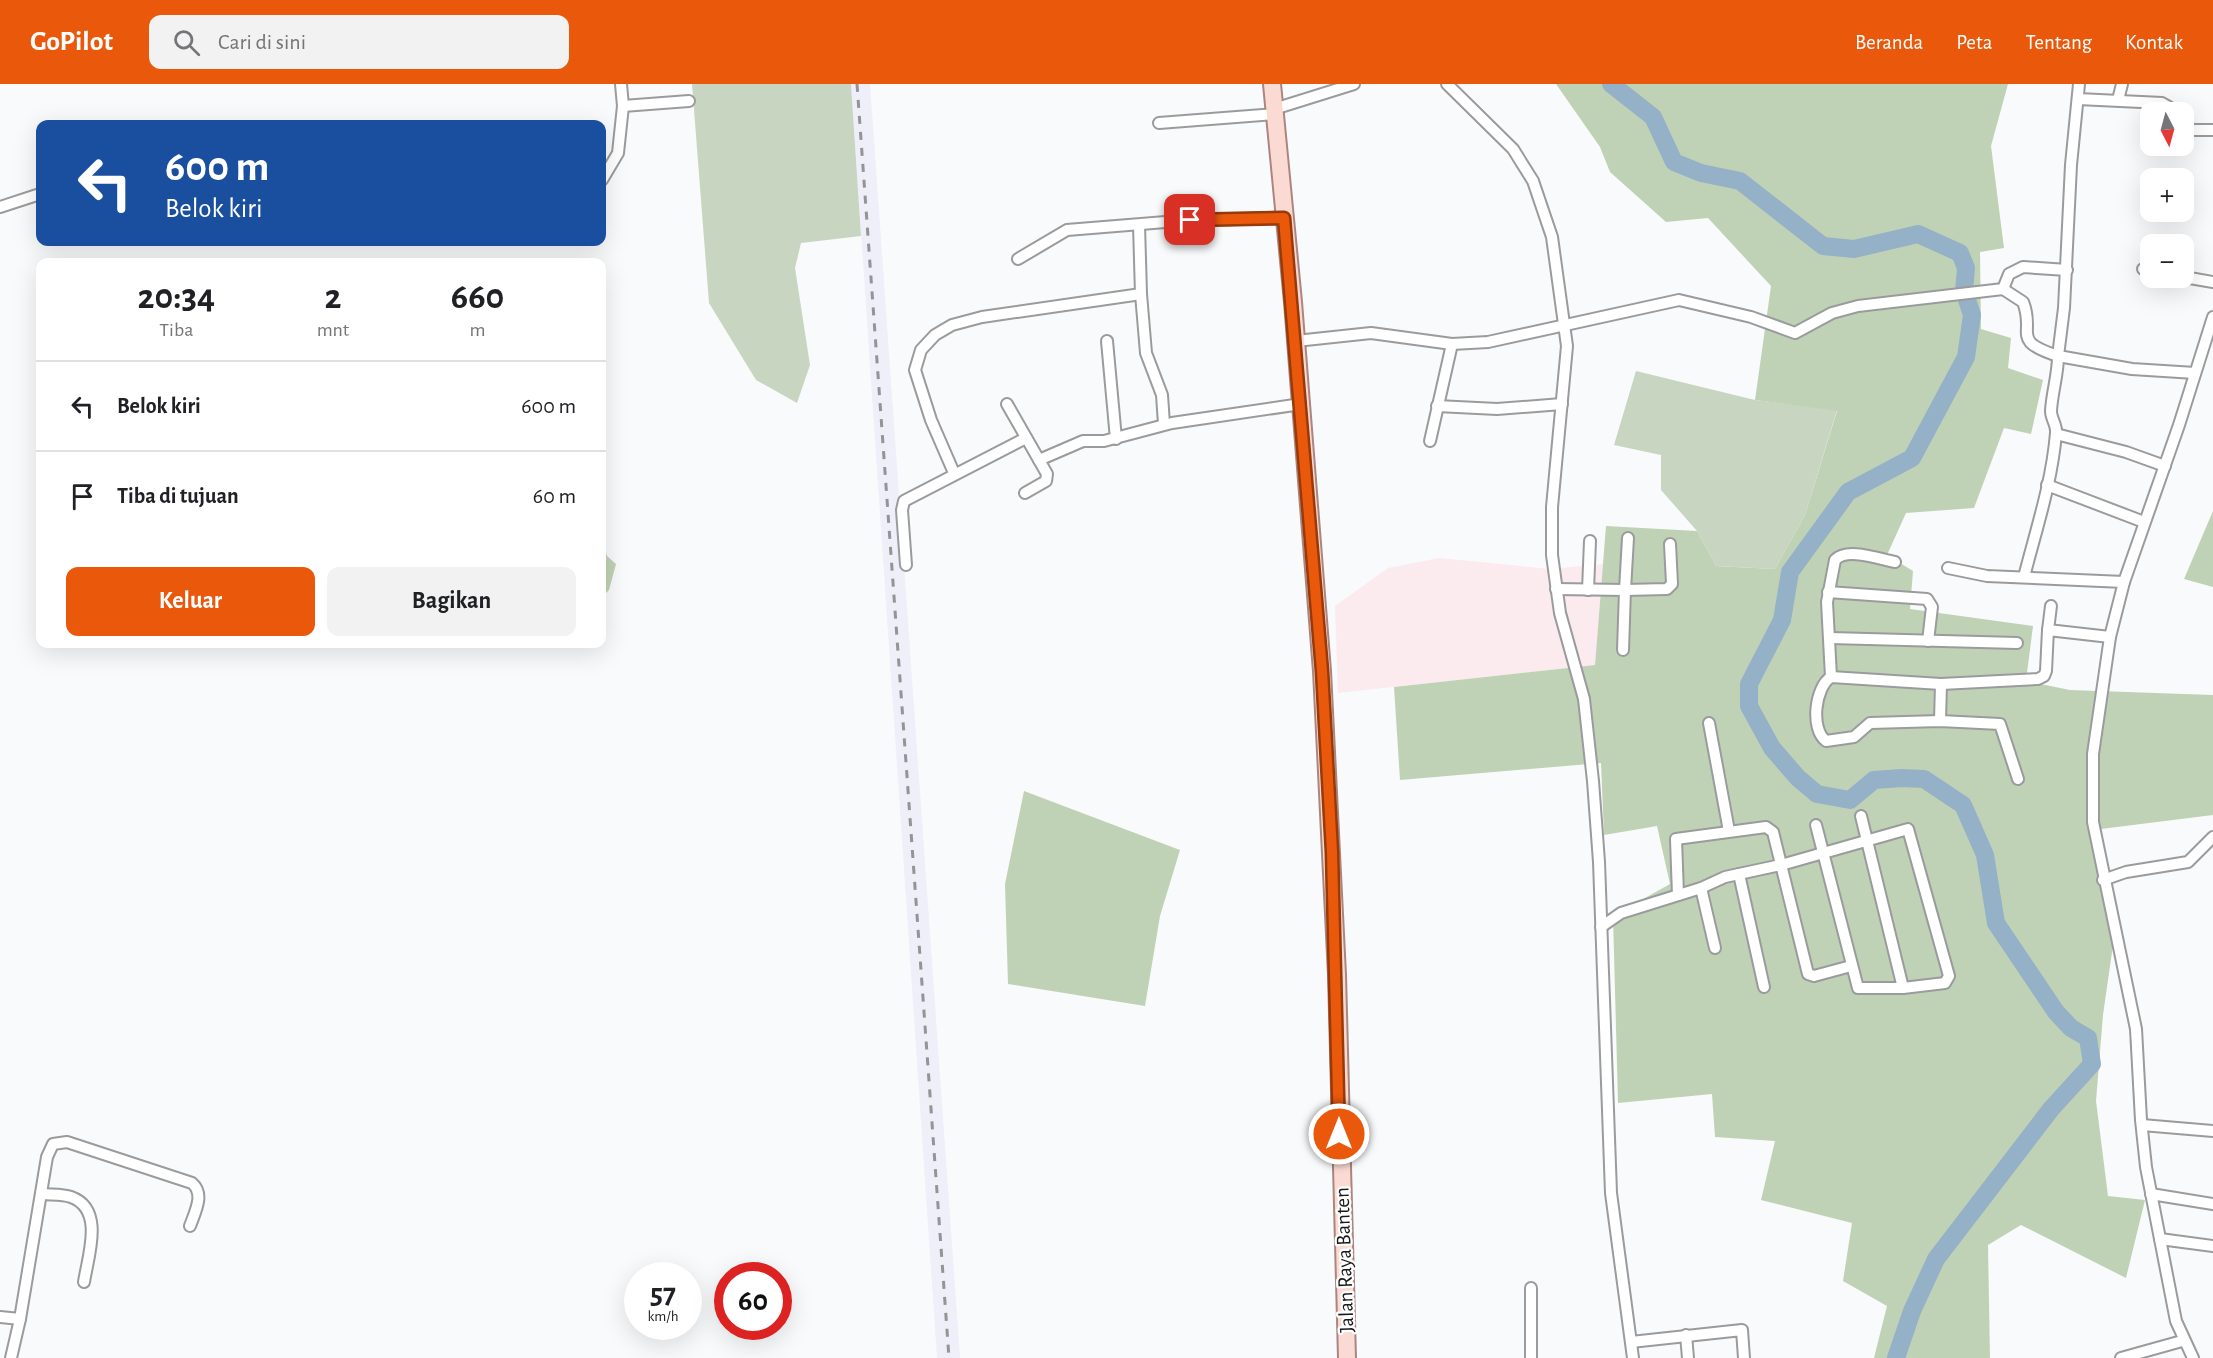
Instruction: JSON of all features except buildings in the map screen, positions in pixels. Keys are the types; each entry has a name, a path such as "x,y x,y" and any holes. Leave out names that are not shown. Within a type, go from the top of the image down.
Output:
{"main road":[{"name":"Jalan Raya Banten","path":"1272,84 1296,341 1322,671 1332,852 1347,1358"}],"street":[{"path":"606,173 618,153 623,106 621,84"},
{"path":"1160,123 1274,111 1354,84"},
{"path":"1447,84 1513,149 1533,181 1552,237 1567,360 1551,515 1556,589 1584,699 1594,792 1611,1192 1633,1358"},
{"path":"2024,577 2047,485 2056,434 2051,411 2058,373 2067,270 2070,165 2079,84"},
{"path":"2118,100 2122,84"},
{"path":"2078,99 2142,102"},
{"path":"623,106 689,101"},
{"path":"2194,130 2213,130"},
{"path":"0,207 36,195"},
{"path":"1018,259 1067,230 1190,220 1284,218"},
{"path":"1138,225 1146,353 1162,395 1164,424"},
{"path":"1999,290 2009,274 2023,267 2067,270"},
{"path":"2194,279 2213,282"},
{"path":"1296,341 1371,333 1452,344 1515,338 1564,324 1679,300 1751,317 1795,333 1832,313 1871,304 1999,290 2023,302 2027,338 2037,349 2058,356 2132,369 2195,373"},
{"path":"954,473 931,420 915,370 921,350 934,335 952,324 982,317 1141,294"},
{"path":"2193,1358 2182,1341 2176,1321 2151,1194 2142,1125 2136,1029 2103,880 2093,822 2093,754 2110,638 2124,582 2165,466 2213,317"},
{"path":"1107,341 1116,439"},
{"path":"1430,441 1452,344"},
{"path":"1007,404 1047,474 1046,481 1025,493"},
{"path":"1039,460 1083,441 1116,439 1164,424 1300,404"},
{"path":"1437,406 1497,409 1562,404"},
{"path":"2056,434 2126,452 2165,466"},
{"path":"906,565 902,510 904,501 954,473 1026,438"},
{"path":"2047,485 2144,522"},
{"path":"1623,650 1629,538"},
{"path":"1588,590 1590,541"},
{"path":"1556,589 1667,589 1672,584 1670,544"},
{"path":"1895,562 1849,554 1838,556 1828,592 1827,619 1831,677 1823,686 1816,708 1820,735 1826,741 1854,737 1870,723 1940,721 2000,724 2018,779"},
{"path":"1948,568 1987,576 2124,582"},
{"path":"1828,592 1927,599 1932,607 1928,641"},
{"path":"1831,677 1941,684 2042,678 2046,671 2051,606"},
{"path":"2048,630 2110,638"},
{"path":"1830,638 2017,643"},
{"path":"1940,721 1941,684"},
{"path":"1709,723 1729,831"},
{"path":"1861,816 1903,988"},
{"path":"1601,927 1621,913 1739,874 1781,865 1823,853 1909,830 1948,971 1949,979 1945,983 1860,990 1851,966 1823,853 1816,825"},
{"path":"1678,895 1676,839 1729,831 1770,829 1808,974 1811,976 1851,966"},
{"path":"2103,880 2126,872 2188,862 2213,837"},
{"path":"1739,874 1764,987"},
{"path":"1701,888 1715,948"},
{"path":"2142,1125 2213,1131"},
{"path":"10,1358 20,1319 50,1149 54,1144 67,1142 192,1183 198,1188 199,1195 190,1226"},
{"path":"42,1194 71,1197 90,1214 92,1225 84,1282"},
{"path":"2151,1194 2213,1204"},
{"path":"2160,1239 2213,1246"},
{"path":"1531,1288 1531,1358"},
{"path":"0,1317 20,1319"},
{"path":"1631,1342 1742,1330 1744,1358"},
{"path":"1686,1335 1688,1358"},
{"path":"2121,1358 2182,1341"}],"shaded area":[{"path":"851,84 870,84 960,1358 937,1358"},
{"path":"1439,558 1550,569 1603,564 1595,665 1338,693 1335,606 1388,568"}],"green space":[{"path":"692,84 851,84 861,236 801,243 795,268 810,365 797,403 756,380 709,303"},
{"path":"1556,84 2008,84 1991,146 2004,248 1980,252 1981,329 2011,338 2008,368 2043,380 2031,434 2004,428 1974,508 1906,513 1887,555 1913,571 1910,609 2033,626 2026,681 2070,690 2213,695 2213,815 2093,830 2113,945 2103,1015 2096,1101 2108,1196 2145,1200 2126,1278 2021,1225 1988,1245 1990,1358 1874,1358 1887,1306 1843,1281 1852,1223 1761,1200 1775,1141 1715,1137 1712,1094 1618,1103 1613,916 1670,884 1657,826 1604,835 1601,763 1400,780 1394,687 1595,665 1606,526 1697,531 1716,566 1775,569 1805,515 1837,411 1755,400 1771,286 1708,218 1666,222 1610,172 1600,147"},
{"path":"1636,371 1755,400 1837,410 1805,515 1775,569 1716,566 1697,531 1661,490 1661,455 1614,445"},
{"path":"2213,511 2213,587 2184,579"},
{"path":"606,553 616,564 609,590 606,593"},
{"path":"1024,791 1180,850 1160,916 1145,1006 1008,984 1005,884"}],"waterway":[{"path":"1611,84 1653,117 1674,162 1701,173 1740,181 1823,246 1854,249 1918,234 1960,253 1966,268 1964,291 1972,315 1966,357 1912,458 1848,492 1790,572 1782,620 1749,684 1749,706 1772,748 1798,778 1817,794 1850,800 1874,780 1924,779 1963,805 1985,855 1996,923 2056,1012 2071,1028 2088,1038 2092,1064 2051,1109 1936,1259 1912,1311 1896,1358"}],"railway":[{"path":"857,84 949,1358"}],"route":[{"path":"1190,220 1284,218 1293,302 1322,671 1339,1031 1339,1134"}]}
